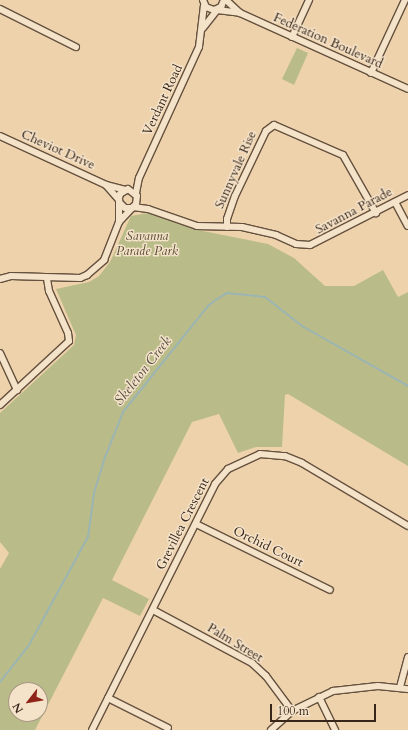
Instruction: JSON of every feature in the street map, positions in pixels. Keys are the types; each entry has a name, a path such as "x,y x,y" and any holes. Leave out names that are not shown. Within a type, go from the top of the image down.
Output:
{"street":[{"name":"Verdant Road","path":"202,29 225,0"},
{"name":"Federation Boulevard","path":"225,0 240,13 408,89"},
{"path":"292,37 309,0"},
{"path":"372,72 405,0"},
{"name":"Verdant Road","path":"137,196 139,178 199,47 202,29 203,2"},
{"name":"Federation Boulevard","path":"203,2 210,10 240,13"},
{"path":"0,9 23,19 76,47"},
{"name":"Sunnyvale Rise","path":"227,227 233,201 262,137 268,128 275,125 343,155 376,213"},
{"name":"Cheviot Drive","path":"0,136 106,185 127,190"},
{"name":"Verdant Road","path":"127,190 139,178"},
{"name":"Cheviot Drive","path":"106,185 119,202"},
{"path":"0,279 11,276 80,278 95,270 104,260 119,222 132,208 137,196 127,190 120,194 119,222"},
{"name":"Savanna Parade","path":"132,208 148,209 198,226 227,227 264,232 296,244 310,245 376,213 408,195"},
{"name":"Savanna Parade","path":"137,196 148,209"},
{"path":"119,202 125,208 132,208"},
{"path":"395,202 408,226"},
{"path":"0,405 69,341 68,333 49,291 47,278"},
{"path":"0,353 17,390"},
{"name":"Grevillea Crescent","path":"92,730 215,484 224,472 249,457 270,454 302,463 408,526"},
{"name":"Orchid Court","path":"196,524 330,590"},
{"name":"Palm Street","path":"153,610 252,663 266,676 292,711"},
{"path":"400,687 408,657"},
{"path":"271,730 292,711 319,697 348,688 400,687 408,689"},
{"path":"319,697 335,730"},
{"path":"108,698 168,728"}],"green space":[{"path":"297,48 308,53 294,85 282,79"},
{"name":"Savanna Parade Park","path":"148,213 203,231 268,244 294,258 325,286 354,286 383,270 398,297 408,292 408,466 288,394 285,395 282,447 256,447 238,453 219,414 192,422 112,580 149,599 140,616 103,598 48,705 48,682 8,682 8,722 39,722 35,730 0,730 0,569 9,553 0,542 0,413 74,345 76,335 56,289 89,282 99,276 110,262 131,216"}],"waterway":[{"name":"Skeleton Creek","path":"0,682 29,645 88,537 94,493 104,460 123,412 208,306 217,299 227,293 265,297 302,326 408,386"}]}
